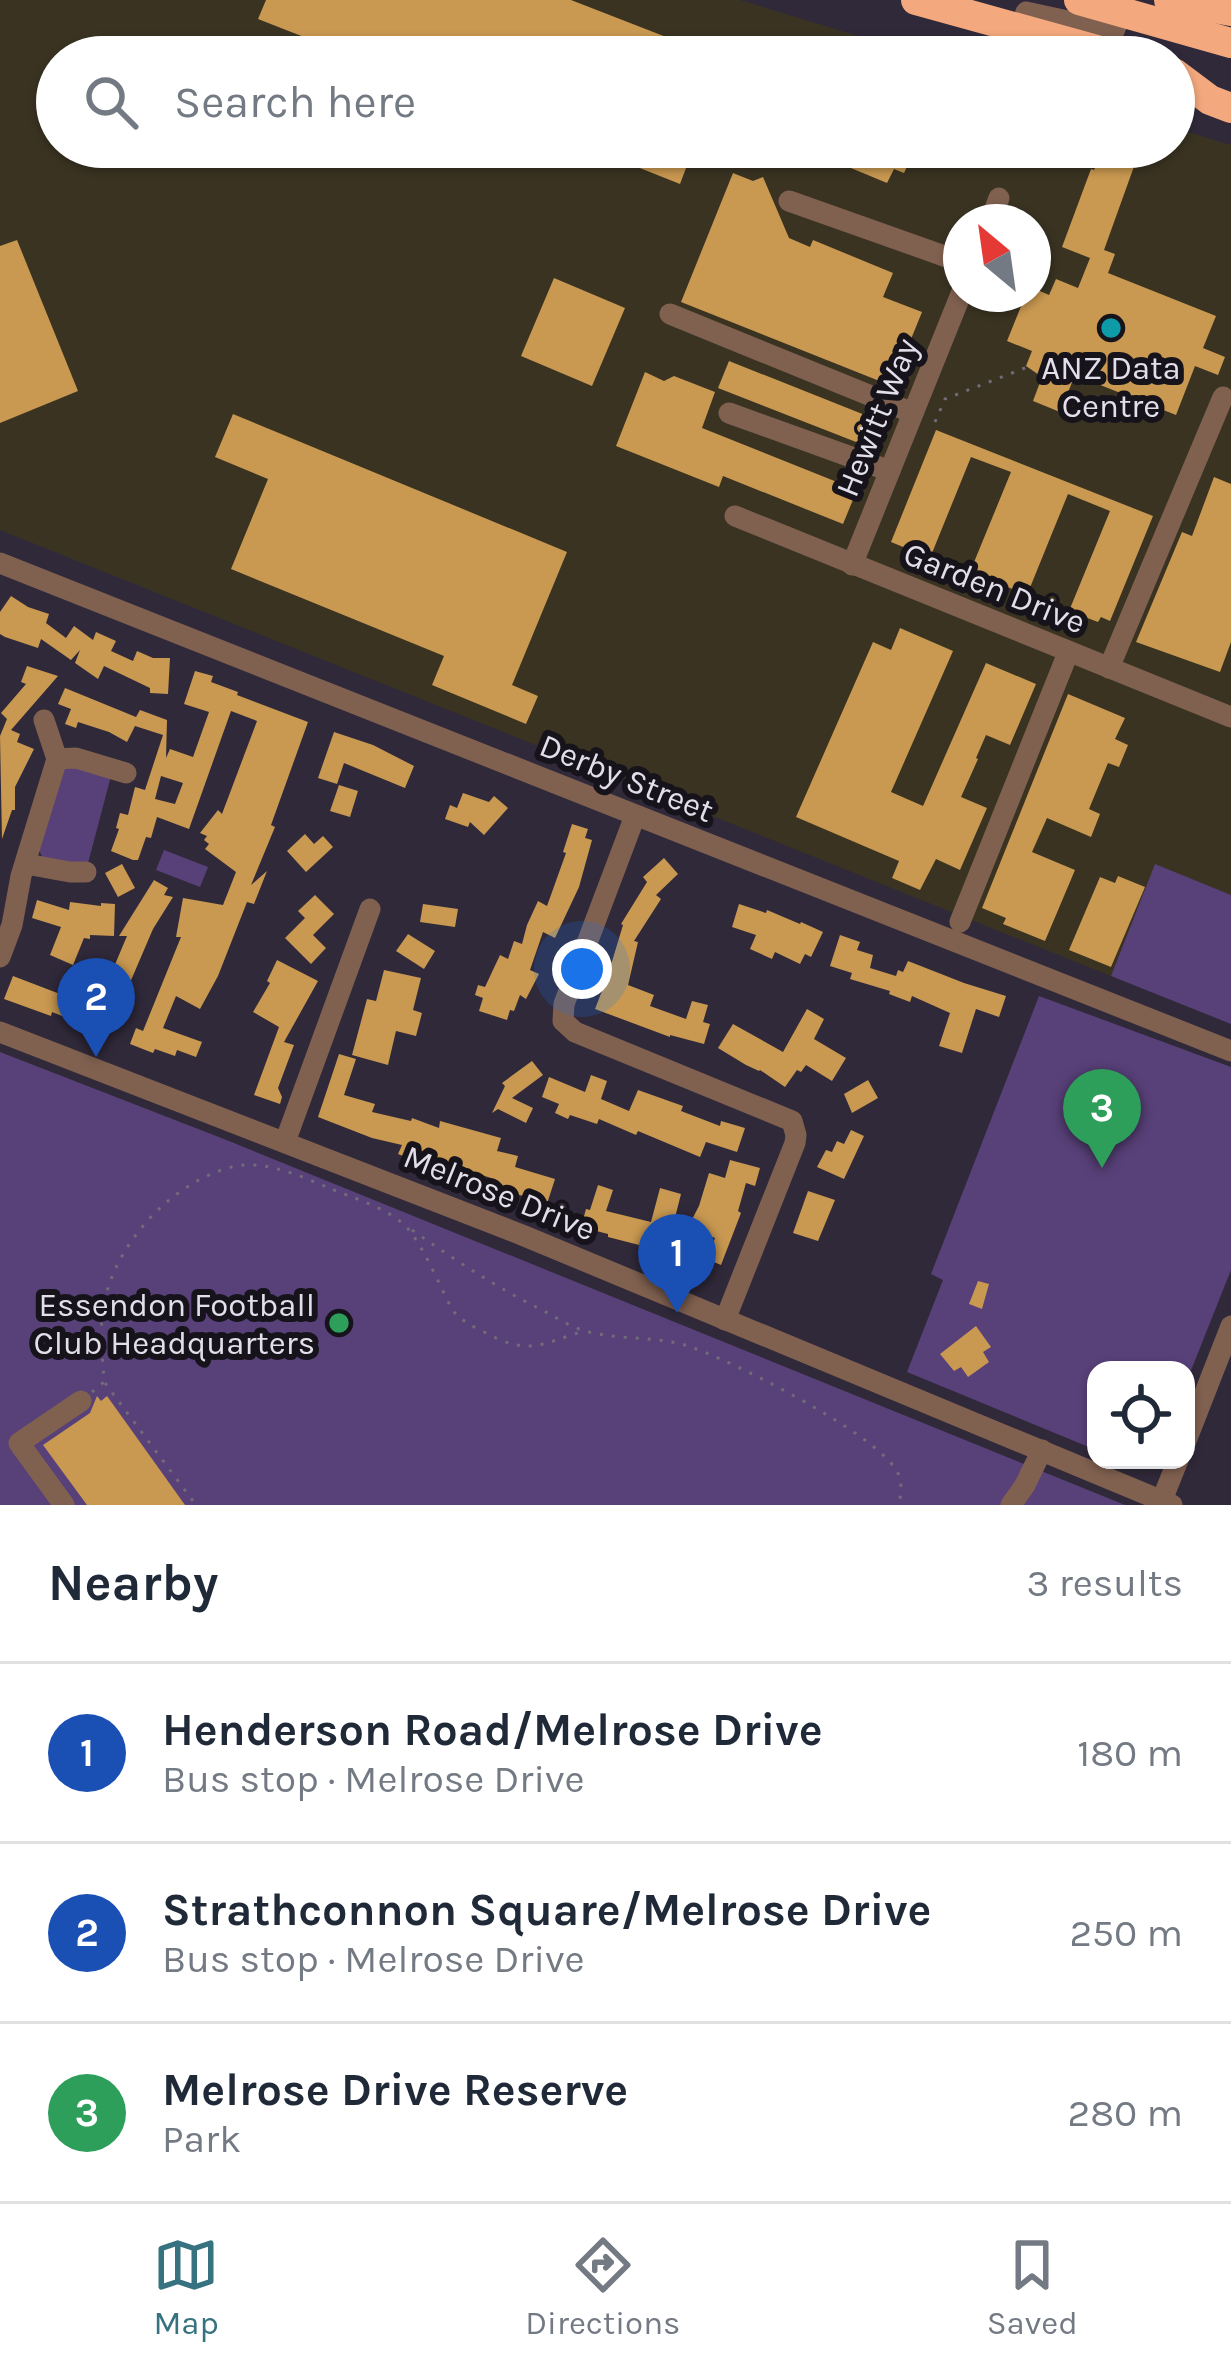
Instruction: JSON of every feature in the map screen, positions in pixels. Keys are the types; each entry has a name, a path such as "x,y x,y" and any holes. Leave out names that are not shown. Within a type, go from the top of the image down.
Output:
{"highway":[{"path":"916,0 1051,36"},
{"path":"1079,0 1231,43"},
{"path":"1168,0 1231,10"},
{"path":"1195,79 1231,89"},
{"path":"1195,89 1231,108"}],"street":[{"path":"1021,27 1026,12 1114,31 1122,12"},
{"path":"997,204 999,198"},
{"path":"789,201 943,256"},
{"name":"Hewitt Way","path":"853,566 954,312"},
{"path":"670,314 913,413"},
{"path":"1108,668 1223,397"},
{"path":"729,413 890,471"},
{"name":"Garden Drive","path":"735,516 1108,668 1230,712"},
{"name":"Derby Street","path":"0,562 1231,1051"},
{"path":"960,922 1068,652"},
{"path":"0,957 57,759 44,720"},
{"path":"57,759 76,758 126,772"},
{"path":"635,816 564,1004 563,1021 574,1032 792,1121 795,1143 725,1320"},
{"path":"26,864 86,872"},
{"path":"285,1142 370,909"},
{"name":"Melrose Drive","path":"0,1032 522,1235 1165,1504"},
{"path":"1195,1418 1231,1326"},
{"path":"64,1505 19,1443 80,1401"},
{"path":"1011,1505 1042,1450"},
{"path":"1165,1504 1175,1469"}],"path":[{"path":"935,422 945,399 1030,366"},
{"path":"196,1505 104,1382 102,1315 115,1268 134,1236 164,1204 234,1166 269,1166 362,1202 483,1280 584,1331 685,1345 813,1406 868,1442 898,1472 899,1505"},
{"path":"408,1228 460,1319 524,1348 584,1331"},
{"path":"80,1401 104,1382"}],"shaded area":[{"path":"0,0 740,0 859,36 36,36 36,168 1195,168 1195,134 1231,145 1231,895 1155,865 1111,976 0,530"},
{"path":"65,764 111,776 87,867 43,858 37,847"},
{"path":"164,850 208,867 200,887 156,870"},
{"path":"1155,864 1231,895 1231,1024 1111,976"},
{"path":"1039,996 1231,1067 1231,1270 1195,1361 1087,1361 1087,1446 907,1372 943,1280 931,1274"},
{"name":"Essendon Football Club Headquarters","path":"0,1052 229,1141 1125,1505 0,1505"}],"building":[{"path":"266,0 571,0 664,36 301,36 258,19"},
{"path":"640,168 686,168 680,184"},
{"path":"851,168 906,168 904,173 894,169 887,183"},
{"name":"ANZ Data Centre","path":"1133,168 1104,250 1115,254 1108,273 1216,316 1203,348 1225,357 1218,375 1195,366 1176,415 1075,375 1060,412 1033,401 1042,377 1026,366 1032,351 1007,341 1019,312 1051,312 1056,279 1078,288 1090,258 1062,247 1091,169"},
{"path":"733,173 753,181 763,177 789,238 810,247 813,240 893,273 883,297 922,312 892,386 681,302"},
{"path":"17,240 78,391 0,423 0,246"},
{"path":"554,278 625,308 592,386 521,356"},
{"path":"729,361 885,423 874,449 718,388"},
{"path":"645,372 664,381 674,376 715,392 702,428 857,490 843,524 723,476 719,487 616,446"},
{"path":"233,414 567,552 512,685 538,696 526,724 432,685 444,656 231,569 268,479 215,457"},
{"path":"936,430 1153,516 1110,621 1101,617 1098,622 1069,611 1110,511 1068,494 1027,595 970,572 1011,472 971,457 930,558 891,542"},
{"path":"1214,477 1231,484 1231,642 1220,672 1136,642 1182,532 1192,536"},
{"path":"11,596 49,614 46,623 66,638 74,626 93,640 96,632 116,641 111,651 133,661 137,651 170,658 168,694 150,693 150,688 104,666 98,679 75,663 80,650 71,660 41,639 38,648 0,634 0,612"},
{"path":"900,628 953,651 891,792 923,806 986,663 1036,684 1010,745 986,735 976,758 961,797 987,808 960,870 936,859 920,890 892,878 899,861 796,817 873,642 891,650"},
{"path":"27,666 58,676 11,730 20,734 17,742 34,749 15,787 15,810 2,839 0,736 7,719 1,713 26,684 21,682"},
{"path":"195,671 213,676 211,682 237,695 308,722 251,885 267,871 254,904 247,902 200,1009 176,996 163,1028 202,1042 196,1057 177,1050 175,1056 155,1049 153,1053 130,1044 136,1028 143,1031 181,937 176,937 183,898 223,905 236,872 205,849 207,836 200,833 218,810 222,814 257,721 231,711 189,829 157,817 151,838 146,837 138,860 133,860 111,851 116,828 120,813 128,815 135,787 145,790 163,735 135,726 127,742 78,722 76,728 65,724 71,709 58,704 65,688 136,717 140,710 167,720 166,758 170,749 193,757 209,712 184,704","holes":["161,776 183,783 175,804 155,799"]},
{"path":"1068,694 1125,718 1115,739 1128,745 1119,767 1108,763 1089,809 1100,814 1091,837 1047,818 1032,852 1075,870 1045,941 1003,924 1006,918 982,908"},
{"path":"334,732 414,766 405,788 344,763 337,784 318,778"},
{"path":"339,785 358,791 350,817 330,811"},
{"path":"463,793 489,802 494,796 508,808 484,835 470,822 468,827 445,819 450,805 457,808"},
{"path":"572,824 588,829 585,838 592,840 579,887 555,938 543,932 530,970 539,974 526,999 520,995 507,1020 479,1011 483,998 475,995 478,985 485,987 500,955 508,959 514,941 522,944 538,901 547,906"},
{"path":"305,834 314,844 323,836 333,847 306,872 287,851"},
{"path":"664,858 678,874 656,895 661,899 634,941 638,942 628,985 654,995 650,1006 686,1019 692,1001 708,1005 703,1022 710,1024 704,1044 670,1037 595,1009 621,924 647,882 643,877"},
{"path":"122,864 135,888 118,897 105,873"},
{"path":"1118,876 1145,887 1111,967 1069,950 1100,877 1115,883"},
{"path":"154,880 168,888 164,895 173,897 153,929 108,1034 4,999 13,976 60,994 63,985 100,1000 127,936 119,936"},
{"path":"315,895 334,914 313,935 326,948 311,964 285,938 305,918 298,911"},
{"path":"37,900 69,910 70,902 115,904 114,936 84,938 73,965 50,955 61,927 32,918"},
{"path":"423,904 458,909 455,927 420,922"},
{"path":"739,904 823,932 811,957 805,954 800,964 775,952 772,959 750,949 756,935 732,927"},
{"path":"408,934 435,951 424,969 396,951"},
{"path":"840,935 860,942 857,950 873,955 870,968 896,976 908,961 1006,996 999,1017 976,1009 962,1053 939,1046 950,1013 912,996 910,1002 850,979 852,973 830,966"},
{"path":"277,960 318,981 284,1042 294,1045 278,1088 280,1104 254,1095 279,1027 253,1012"},
{"path":"384,970 421,978 413,1010 422,1013 416,1036 396,1031 388,1065 352,1055 367,999 376,1001"},
{"path":"807,1009 824,1019 814,1039 846,1058 832,1081 806,1065 785,1087 718,1048 733,1024 783,1052"},
{"path":"339,1054 356,1059 344,1095 375,1104 372,1112 439,1128 440,1121 501,1138 497,1151 518,1156 515,1167 555,1179 545,1210 526,1204 528,1197 489,1188 491,1178 451,1165 419,1162 398,1154 402,1145 318,1117"},
{"path":"532,1061 543,1075 512,1098 533,1108 526,1123 498,1109 492,1113 505,1086 502,1083"},
{"path":"591,1075 607,1081 601,1099 629,1111 638,1090 720,1126 721,1121 745,1128 737,1152 706,1142 700,1157 599,1119 597,1124 570,1115 568,1119 555,1113 559,1104 542,1097 549,1077 585,1092"},
{"path":"868,1080 878,1098 852,1113 844,1094"},
{"path":"851,1130 864,1136 844,1179 817,1167 826,1150 832,1152 837,1141 844,1144"},
{"path":"730,1160 760,1168 755,1186 746,1183 741,1213 721,1265 707,1259 715,1238 688,1227 709,1173 725,1178"},
{"path":"598,1185 613,1190 606,1211 651,1222 660,1188 681,1194 665,1257 581,1227"},
{"path":"808,1191 835,1200 818,1241 793,1233"},
{"path":"686,1231 692,1233 680,1270 668,1267"},
{"path":"978,1281 989,1284 982,1309 969,1304"},
{"path":"976,1326 991,1347 983,1352 989,1362 968,1377 961,1367 954,1371 940,1354"},
{"path":"97,1396 101,1401 107,1396 185,1505 87,1505 43,1445 90,1413"}],"place":[{"name":"ANZ Data Centre","path":"1111,328"},
{"name":"Strathconnon Square/Melrose Drive","path":"96,1057"},
{"name":"Melrose Drive Reserve","path":"1102,1168"},
{"name":"Henderson Road/Melrose Drive","path":"677,1313"},
{"name":"Essendon Football Club Headquarters","path":"339,1323"}]}
